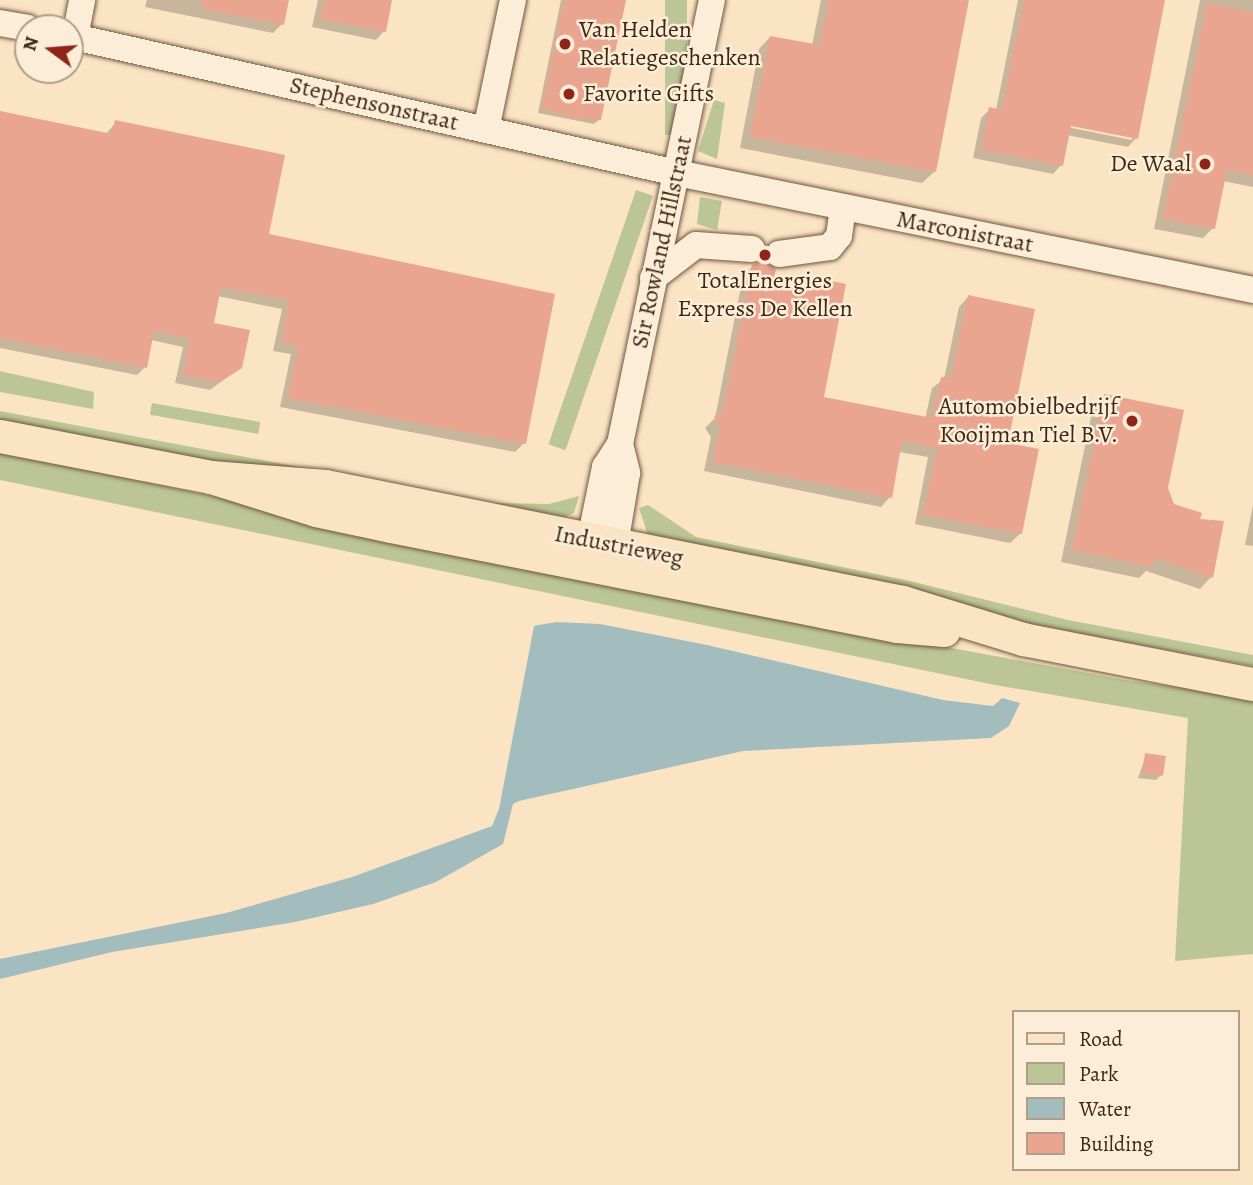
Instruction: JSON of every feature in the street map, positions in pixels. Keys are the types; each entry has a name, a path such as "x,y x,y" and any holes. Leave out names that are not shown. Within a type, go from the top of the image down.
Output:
{"main road":[{"name":"Industrieweg","path":"0,436 211,477 325,486 600,550 897,626 1023,639 1253,684"}],"street":[{"path":"486,130 513,0"},
{"name":"Sir Rowland Hillstraat","path":"600,550 627,473 620,444 712,0"},
{"name":"Stephensonstraat","path":"84,40 677,173"},
{"name":"Marconistraat","path":"677,173 1253,290"},
{"path":"779,254 830,247 839,236 843,207"},
{"path":"653,278 696,245 752,249"}],"green space":[{"path":"665,0 687,0 687,135 665,135"},
{"path":"714,100 725,103 717,159 698,151"},
{"path":"636,190 653,196 565,450 548,444"},
{"path":"700,197 722,201 717,230 697,224"},
{"path":"0,371 94,392 93,409 0,392"},
{"path":"152,403 260,422 258,434 150,415"},
{"path":"0,411 491,503 549,504 579,496 574,513 556,521 0,424"},
{"path":"0,452 854,630 1131,681 1253,697 1253,954 1175,961 1188,718 995,685 0,480"},
{"path":"648,505 696,537 910,581 1068,620 1253,655 1253,666 1042,627 648,535 639,508"}],"water":[{"path":"556,622 600,624 707,645 943,700 993,706 1002,698 1020,703 1009,726 991,738 743,751 519,801 513,804 503,844 436,882 373,904 295,922 112,952 0,979 0,959 226,913 352,877 492,826 499,809 534,626"}],"building":[{"path":"202,0 289,0 284,25 201,9"},
{"path":"324,0 392,0 386,32 320,19"},
{"path":"564,0 626,0 601,120 571,118 542,108"},
{"path":"829,0 969,0 936,172 750,137 770,36 820,45"},
{"path":"1024,0 1165,0 1138,139 1071,126 1063,166 981,150 989,107 1002,110"},
{"path":"1207,3 1253,12 1253,175 1227,170 1215,229 1163,219"},
{"path":"0,111 112,134 115,120 285,155 269,234 555,294 526,444 288,398 298,346 281,342 289,300 221,287 214,323 250,330 242,368 220,382 183,375 190,338 154,331 147,368 0,338"},
{"path":"764,259 776,269 773,281 819,290 821,279 846,284 824,397 932,418 941,377 951,378 968,295 1035,309 1008,443 1039,449 1022,534 923,515 937,448 902,441 892,498 713,462 720,427 714,417 723,411 752,265"},
{"path":"1104,394 1184,410 1168,488 1174,504 1202,513 1200,519 1224,521 1213,578 1154,558 1152,567 1072,550"},
{"path":"1145,753 1166,756 1163,776 1142,773"}],"place":[{"name":"Van Helden Relatiegeschenken","path":"565,44"},
{"name":"Favorite Gifts","path":"569,94"},
{"name":"De Waal","path":"1205,164"},
{"name":"TotalEnergies Express De Kellen","path":"765,255"},
{"name":"Automobielbedrijf Kooijman Tiel B.V.","path":"1132,421"}]}
